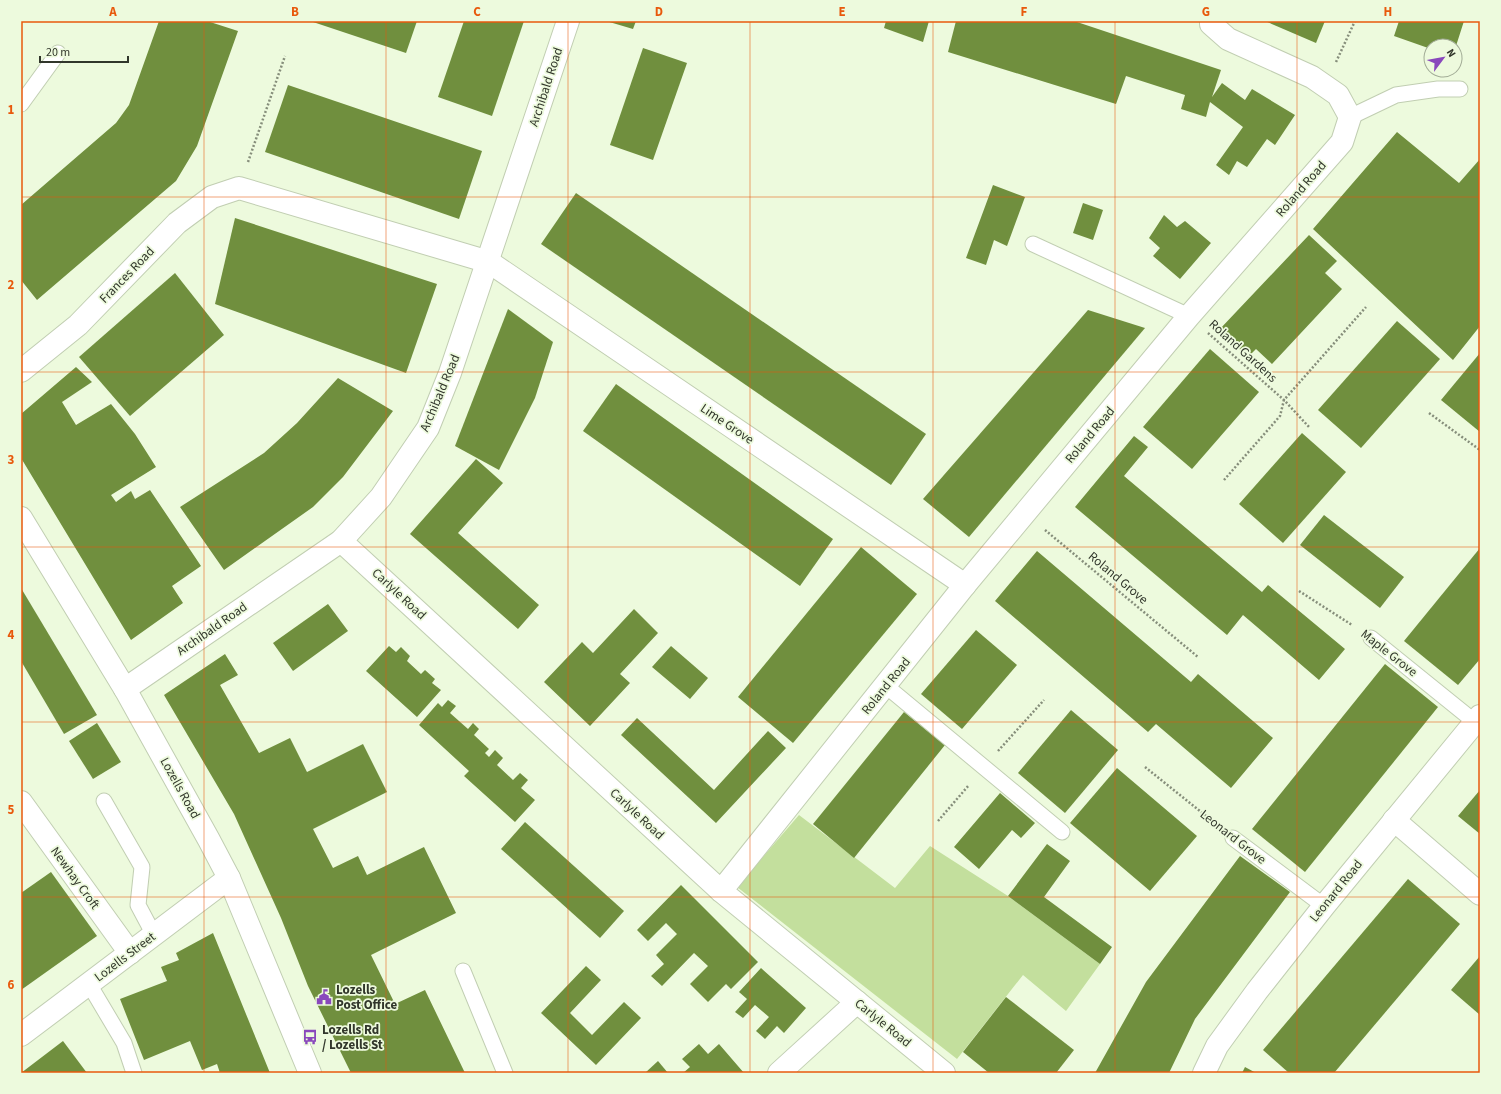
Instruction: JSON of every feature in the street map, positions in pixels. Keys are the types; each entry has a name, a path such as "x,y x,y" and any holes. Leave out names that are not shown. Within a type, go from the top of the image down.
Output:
{"street":[{"name":"Archibald Road","path":"125,689 341,540 381,497 428,428 450,374 489,262 568,21"},
{"path":"1211,21 1211,24 1228,39 1312,78 1325,86 1338,95 1350,117"},
{"name":"Roland Road","path":"720,891 886,686 965,585 1188,316 1342,142 1350,117"},
{"path":"239,188 489,262"},
{"name":"Frances Road","path":"21,371 78,325 177,223 212,197 239,188"},
{"name":"Lime Grove","path":"489,262 965,585"},
{"name":"Lozells Road","path":"21,518 125,689 229,878 310,1073"},
{"name":"Carlyle Road","path":"341,540 720,891 944,1073"},
{"name":"Leonard Road","path":"1204,1073 1217,1046 1257,991 1324,906 1478,719"},
{"name":"Newhay Croft","path":"21,802 130,953"},
{"path":"1394,820 1480,894"},
{"name":"Lozells Street","path":"21,1035 229,878"},
{"path":"779,1073 857,1002"}],"lane":[{"path":"21,104 58,53"},
{"path":"1350,117 1396,95 1438,89 1460,89"},
{"path":"1034,244 1188,316"},
{"name":"Maple Grove","path":"1371,638 1478,719"},
{"path":"886,686 1062,832"},
{"path":"104,801 142,866 138,905 154,935"},
{"name":"Leonard Grove","path":"1233,838 1324,906"},
{"path":"463,971 505,1073"},
{"path":"89,984 124,1043 134,1073"}],"path":[{"path":"1325,86 1355,21"},
{"path":"239,188 284,56"},
{"path":"1224,480 1280,416 1284,400 1366,307"},
{"name":"Roland Gardens","path":"1188,316 1284,400 1309,427"},
{"path":"1429,413 1480,450"},
{"name":"Roland Grove","path":"1025,514 1198,657"},
{"name":"Maple Grove","path":"1299,591 1371,638"},
{"name":"Leonard Grove","path":"1145,767 1233,838"}],"green space":[{"path":"799,815 895,888 930,846 1008,896 1100,964 1066,1011 1023,975 957,1059 737,887"}],"building":[{"path":"159,21 207,21 238,31 197,146 176,181 37,300 21,280 21,205 116,123 129,105"},
{"path":"310,21 417,21 406,53"},
{"path":"464,21 524,21 492,116 438,97"},
{"path":"606,21 636,21 633,29"},
{"path":"886,21 929,21 923,42 884,28"},
{"path":"956,21 1074,21 1221,70 1212,97 1222,83 1245,100 1252,89 1295,115 1275,145 1267,139 1247,167 1237,161 1229,175 1216,165 1243,127 1210,102 1206,117 1181,109 1185,95 1126,76 1116,104 948,52"},
{"path":"1265,21 1325,21 1316,43"},
{"path":"1399,21 1464,21 1459,38 1423,38 1423,46 1394,36"},
{"path":"643,48 687,63 653,160 610,145"},
{"path":"288,85 482,151 459,219 265,152"},
{"path":"1397,132 1459,183 1480,159 1480,326 1453,360 1313,229"},
{"path":"993,185 1025,197 1007,246 994,240 986,265 966,258"},
{"path":"576,193 926,434 891,485 541,244"},
{"path":"1083,203 1103,210 1093,240 1073,233"},
{"path":"1164,215 1177,227 1185,221 1211,243 1180,279 1153,256 1160,248 1149,238"},
{"path":"235,218 437,284 406,373 215,304"},
{"path":"1309,235 1337,261 1325,273 1342,289 1272,364 1256,349 1248,357 1219,330"},
{"path":"175,273 224,335 130,416 79,357"},
{"path":"508,309 553,342 535,398 499,470 455,446"},
{"path":"1088,310 1145,328 969,537 923,499"},
{"path":"1397,321 1440,359 1361,448 1318,410"},
{"path":"1210,349 1259,392 1192,469 1143,427"},
{"path":"1480,353 1480,432 1441,400"},
{"path":"76,367 92,382 62,402 76,425 111,404 135,434 156,467 111,495 116,502 131,491 135,499 150,490 201,566 172,586 183,603 131,640 21,458 21,414"},
{"path":"338,378 393,411 343,477 313,507 224,570 180,507 264,453 297,423"},
{"path":"616,384 833,539 800,586 583,431"},
{"path":"1302,433 1346,472 1283,543 1239,504"},
{"path":"1134,436 1148,447 1124,476 1262,592 1268,585 1345,649 1319,680 1243,615 1227,635 1075,507"},
{"path":"476,459 503,483 458,533 539,605 518,629 410,534"},
{"path":"1324,515 1404,577 1380,608 1300,545"},
{"path":"861,547 917,594 793,743 738,697"},
{"path":"1480,548 1480,659 1458,685 1404,641"},
{"path":"1037,551 1191,682 1198,674 1273,738 1231,788 1156,724 1148,732 995,601"},
{"path":"21,588 97,715 64,734 21,661"},
{"path":"328,604 348,631 293,671 273,643"},
{"path":"634,609 658,633 620,674 630,683 590,726 544,682 582,642 593,653"},
{"path":"976,630 1017,665 962,729 921,694"},
{"path":"389,646 396,652 401,647 410,656 407,661 421,674 425,670 435,679 432,683 441,690 417,717 366,671"},
{"path":"671,646 708,678 690,699 652,667"},
{"path":"225,654 238,675 220,685 259,753 290,738 307,772 363,744 387,792 313,829 333,868 358,856 367,875 424,847 456,913 371,955 395,1004 425,990 465,1073 351,1073 308,986 281,918 234,814 164,695"},
{"path":"1385,664 1438,707 1305,872 1252,829"},
{"path":"448,700 456,706 450,713 468,729 473,723 479,729 474,735 489,749 485,753 489,757 495,750 503,758 497,765 513,780 520,773 528,780 521,788 535,800 515,822 464,776 469,771 419,725 438,703 442,707"},
{"path":"1071,710 1118,750 1065,813 1018,773"},
{"path":"904,712 945,745 854,858 813,824"},
{"path":"637,718 714,790 768,731 786,748 716,823 621,735"},
{"path":"97,723 121,762 93,779 69,741"},
{"path":"1117,768 1197,836 1150,891 1070,823"},
{"path":"1480,790 1480,834 1458,816"},
{"path":"1000,793 1035,823 1021,838 1012,830 979,869 954,847"},
{"path":"525,822 624,911 600,938 501,849"},
{"path":"1047,844 1070,861 1044,897 1112,947 1100,964 1008,896"},
{"path":"1240,856 1290,892 1195,1019 1169,1073 1095,1073 1146,982"},
{"path":"51,872 97,936 21,990 21,893"},
{"path":"1408,879 1460,924 1334,1073 1289,1073 1263,1050"},
{"path":"681,885 758,962 731,989 726,984 708,1002 690,984 708,966 694,953 662,986 651,976 664,964 656,955 677,934 666,923 648,941 637,930"},
{"path":"213,933 270,1073 220,1073 217,1064 202,1070 190,1041 144,1060 120,999 167,981 161,967 179,960 176,953"},
{"path":"1480,956 1480,1015 1451,990"},
{"path":"586,966 601,980 570,1013 592,1035 624,1002 641,1018 596,1065 541,1013"},
{"path":"761,968 806,1008 784,1033 777,1026 765,1039 756,1031 769,1017 755,1005 743,1018 735,1012 747,999 739,992"},
{"path":"1006,997 1074,1050 1056,1073 989,1073 963,1052"},
{"path":"63,1041 87,1073 21,1073"},
{"path":"699,1044 708,1054 719,1044 744,1073 683,1073 690,1067 682,1059"},
{"path":"658,1061 668,1073 645,1073"},
{"path":"1245,1067 1256,1073 1242,1073"}],"place":[{"name":"Lozells Post Office","path":"324,997"},
{"name":"Lozells Rd / Lozells St","path":"310,1037"}]}
